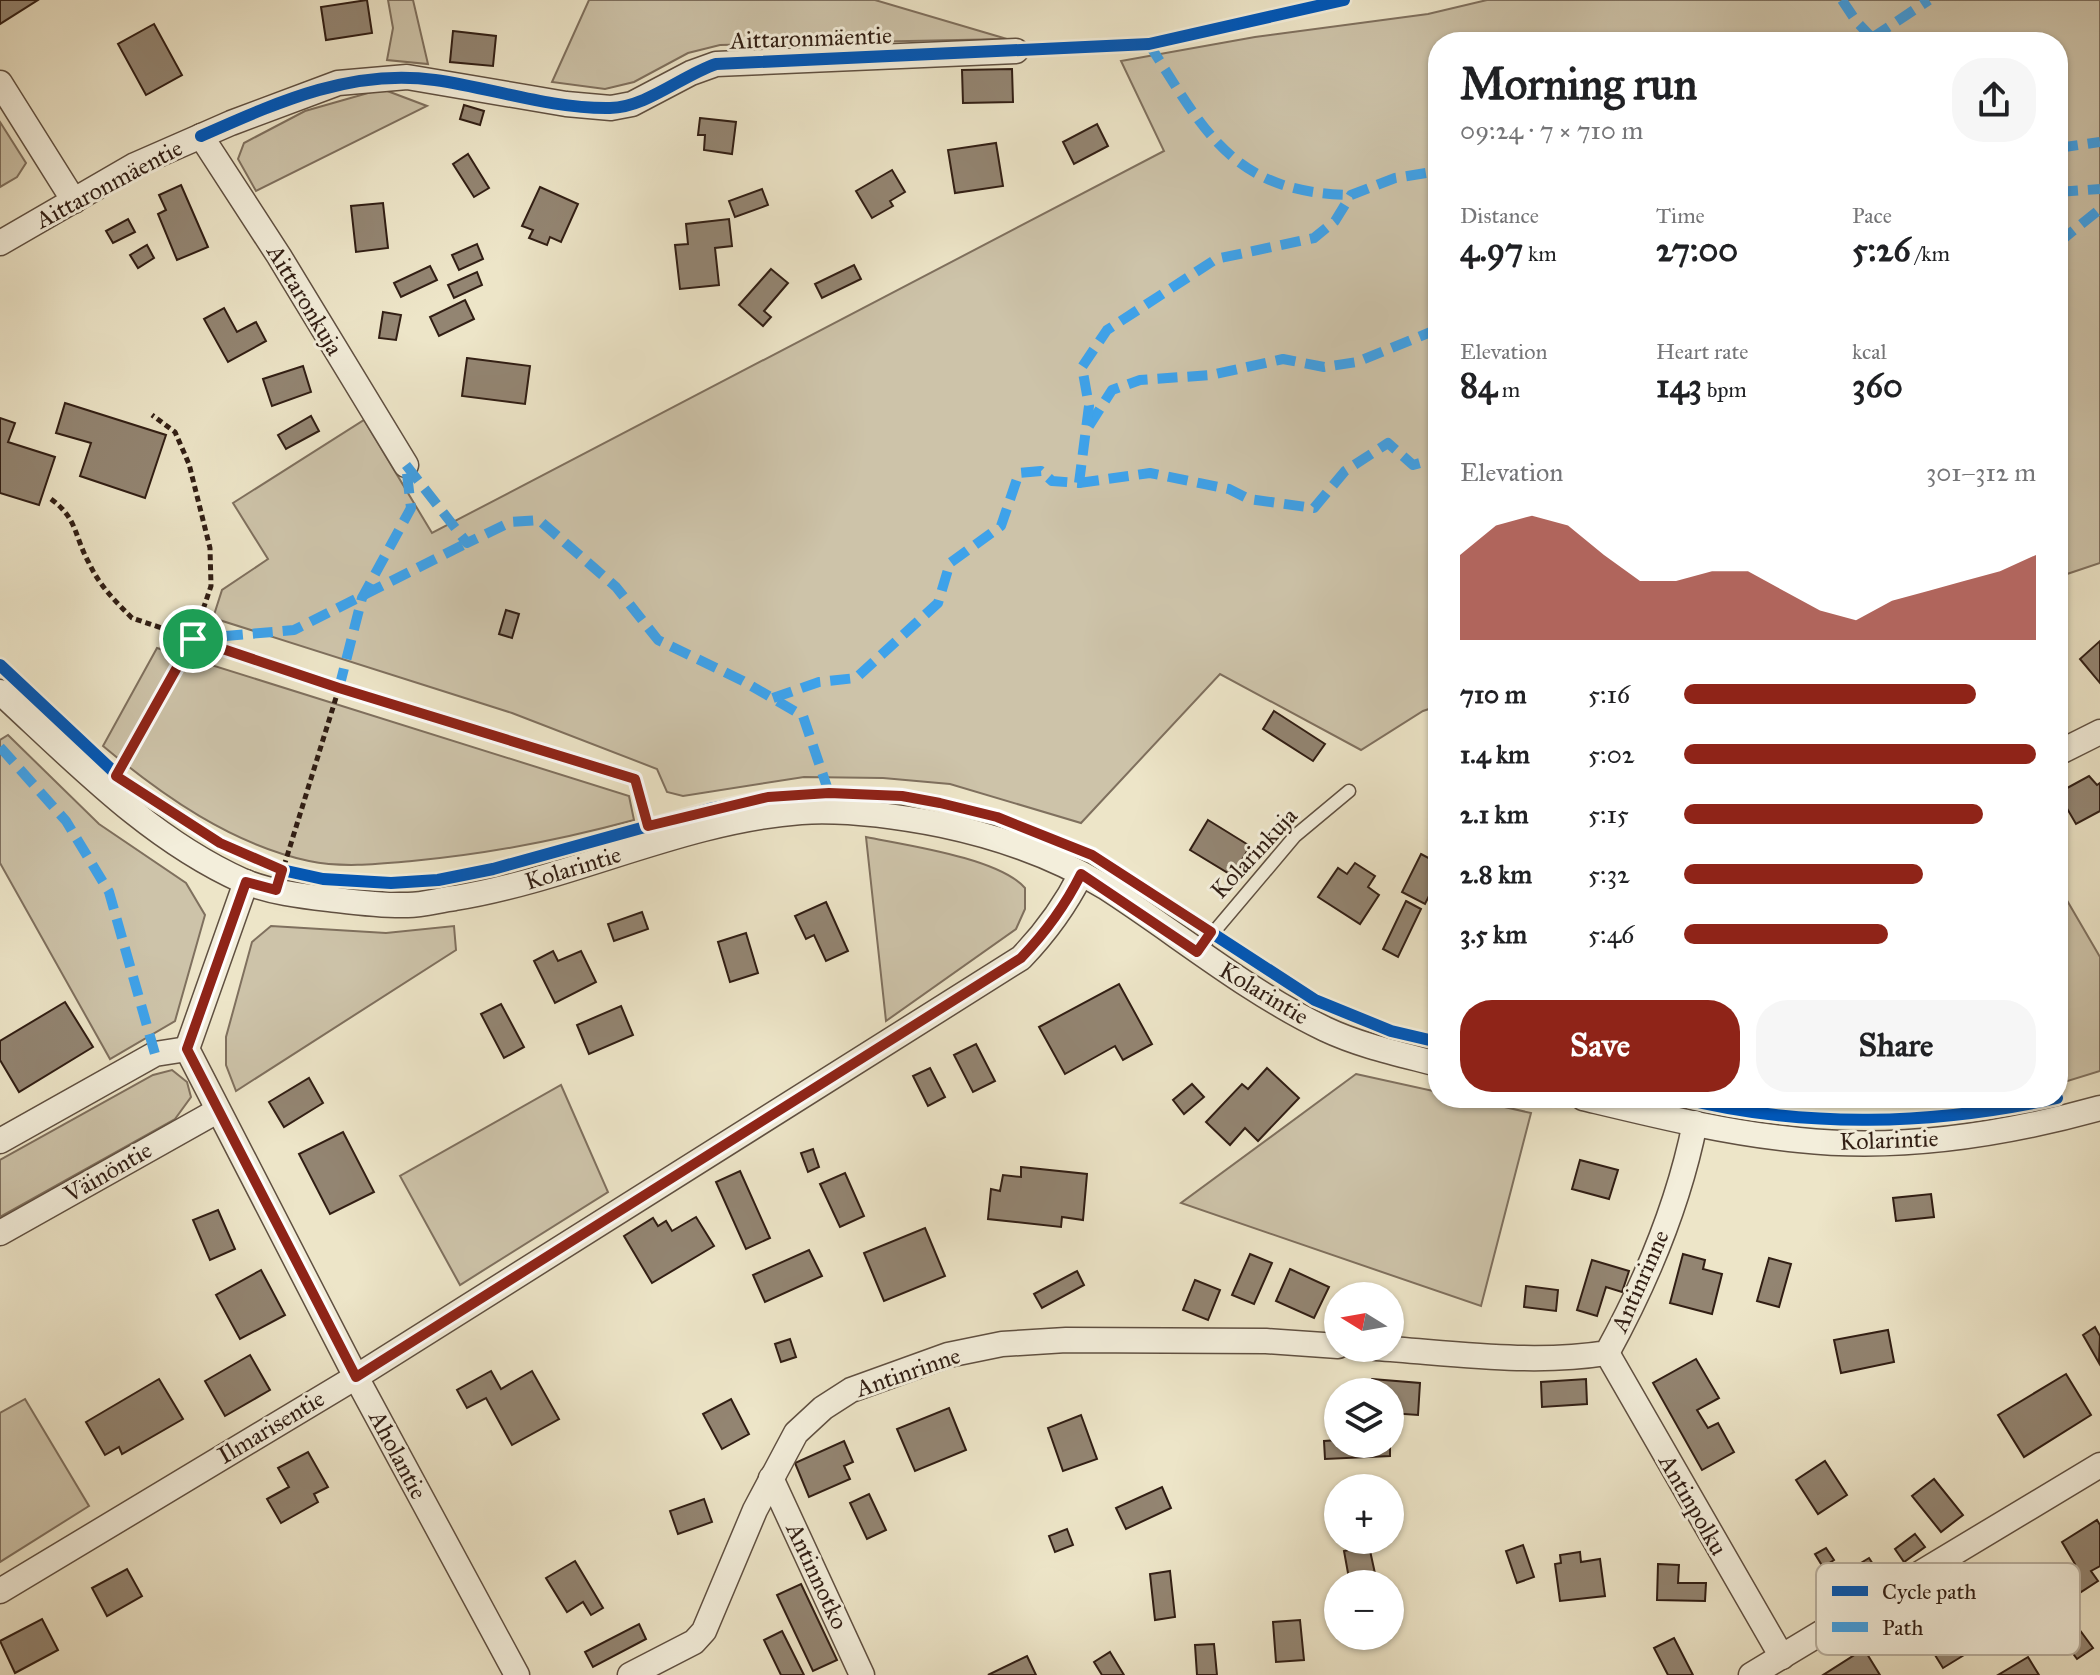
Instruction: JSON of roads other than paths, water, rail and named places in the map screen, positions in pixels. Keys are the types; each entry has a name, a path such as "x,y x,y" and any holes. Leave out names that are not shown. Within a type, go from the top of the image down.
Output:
{"street":[{"name":"Aittaronmäentie","path":"0,243 135,165 311,91 361,78 398,76 436,80 566,104 611,108 632,104 691,73 716,64 1016,51"},
{"path":"0,83 74,201"},
{"name":"Aittaronkuja","path":"201,136 279,256 406,465"},
{"name":"Kolarintie","path":"0,693 111,794 193,854 246,882 314,897 409,905 498,891 734,823 800,812 864,812 943,825 996,838 1081,874 1197,952 1324,1028 1358,1042 1428,1061"},
{"path":"2068,748 2100,732"},
{"name":"Ilmarisentie","path":"0,1591 356,1377 1021,958 1044,935 1081,874"},
{"path":"0,1141 155,1054 187,1049 246,882"},
{"name":"Aholantie","path":"187,1049 356,1377 517,1675"},
{"name":"Kolarintie","path":"1628,1108 1800,1141 1910,1142 2015,1129 2100,1108"},
{"name":"Väinöntie","path":"0,1233 217,1111"},
{"name":"Antinrinne","path":"1404,1350 1521,1357 1580,1357 1607,1353 1663,1232 1687,1160 1695,1123"},
{"name":"Antinrinne","path":"630,1675 694,1642 704,1631 771,1478 796,1433 823,1408 851,1390 948,1355 1002,1344 1066,1340 1266,1341 1324,1345"},
{"name":"Antinpolku","path":"1607,1353 1782,1657"},
{"path":"1938,1563 2100,1465"},
{"name":"Antinnotko","path":"771,1478 862,1675"},
{"path":"1751,1675 1816,1636"}],"lane":[{"name":"Kolarinkuja","path":"1197,952 1295,836 1349,791"}]}
